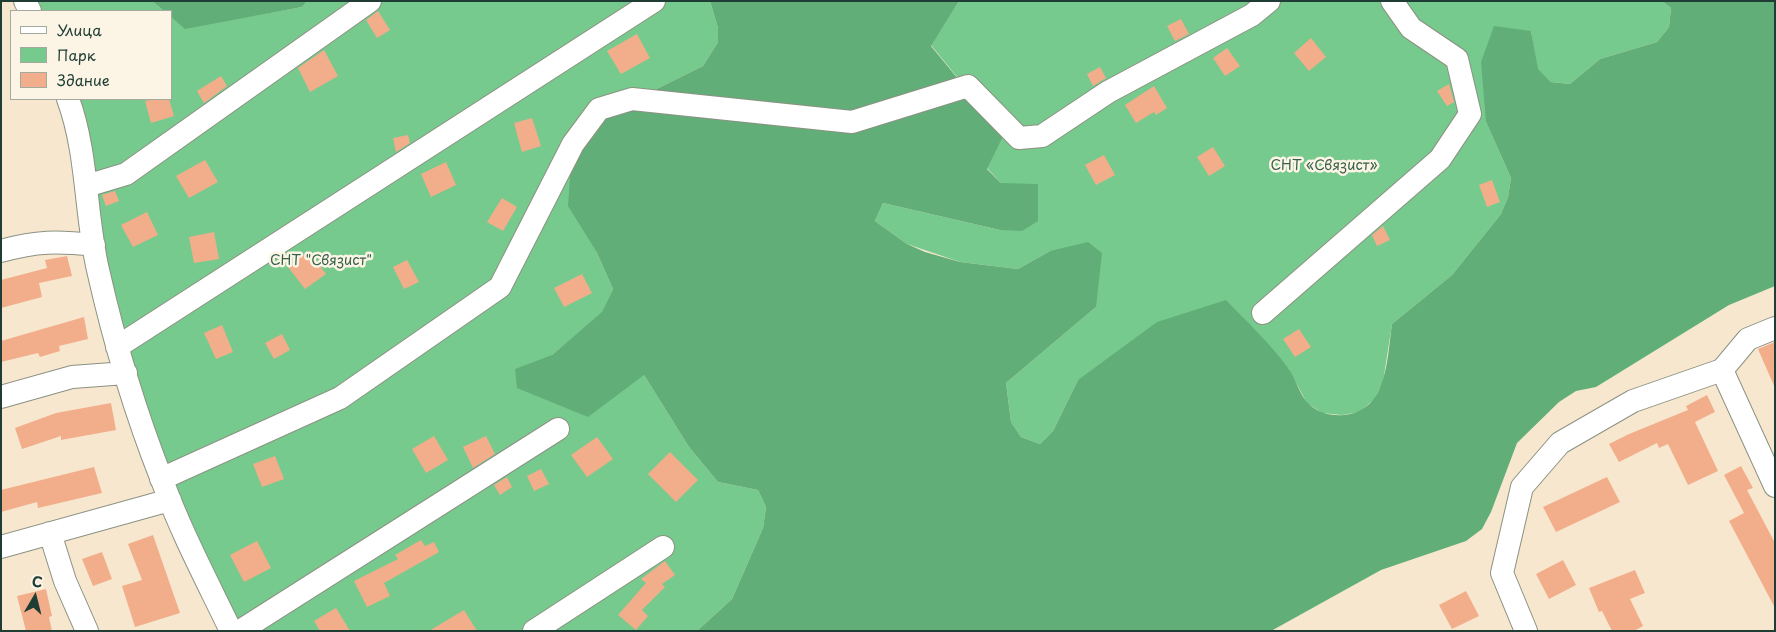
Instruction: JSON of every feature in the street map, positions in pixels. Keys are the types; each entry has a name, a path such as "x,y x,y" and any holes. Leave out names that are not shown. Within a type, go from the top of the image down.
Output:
{"street":[{"path":"86,186 126,174 370,1"},
{"path":"117,347 654,1"},
{"path":"161,479 340,398 500,287 573,144 598,108 632,99 852,122 968,86 1019,138 1042,136 1108,92 1252,15 1269,1"},
{"path":"1263,313 1440,159 1470,114 1457,59 1412,28 1392,1"},
{"path":"68,100 74,114 94,245 117,347 161,479 231,631"},
{"path":"1,250 33,242 94,245"},
{"path":"1526,631 1502,573 1522,487 1560,443 1633,401 1722,370 1748,339 1775,328"},
{"path":"1722,370 1775,486"},
{"path":"1,397 72,377 126,372"},
{"path":"240,631 558,429"},
{"path":"1,547 170,500"},
{"path":"50,533 65,581 87,631"},
{"path":"534,631 663,547"}],"green space":[{"path":"18,1 152,1 163,10 23,10"},
{"path":"152,1 307,1 302,7 185,29 172,18 172,10 163,10"},
{"name":"СНТ \"Связист\"","path":"307,1 710,1 718,28 718,42 703,66 604,115 596,251 613,289 602,313 552,355 644,375 689,447 718,482 758,490 766,507 763,528 732,599 697,631 220,631 105,319 67,100 172,100 172,18 185,28 302,7"},
{"path":"710,1 959,1 931,46 1004,135 987,169 1001,183 1038,184 1038,221 1022,231 1000,230 883,203 875,221 907,244 925,252 960,262 1018,269 1050,251 1088,242 1102,253 1096,307 1006,383 1011,422 1021,437 1040,444 1053,431 1078,380 1157,322 1226,300 1281,359 1291,372 1303,396 1316,410 1334,415 1344,415 1358,411 1369,404 1383,381 1392,324 1452,275 1501,214 1508,197 1511,178 1486,122 1481,62 1494,26 1531,31 1538,69 1551,82 1570,84 1600,59 1657,42 1669,27 1671,8 1662,1 1775,1 1775,286 1729,305 1596,387 1576,391 1559,402 1517,443 1491,512 1482,529 1466,541 1381,570 1271,631 697,631 732,599 763,528 766,507 758,490 718,482 689,447 644,375 588,417 517,388 515,369 552,355 602,312 613,289 596,251 568,206 570,176 590,134 604,115 703,66 718,42 718,28"},
{"name":"СНТ «Связист»","path":"959,1 1662,1 1671,8 1669,27 1657,42 1600,59 1570,84 1551,82 1537,69 1531,31 1486,122 1511,178 1508,197 1501,214 1452,275 1392,324 1383,382 1374,399 1360,412 1342,415 1322,413 1307,403 1288,368 1078,380 1053,431 1040,444 1021,437 1011,422 1006,383 1096,307 1050,251 1018,269 960,262 907,244 875,221 883,203 1000,230 1001,183 987,168 1004,135 931,45"}],"building":[{"path":"378,11 390,30 377,38 366,20"},
{"path":"1181,19 1189,34 1175,41 1167,26"},
{"path":"637,34 650,58 621,74 607,51"},
{"path":"1311,38 1326,57 1309,71 1294,53"},
{"path":"1227,48 1240,66 1225,76 1213,58"},
{"path":"324,50 338,76 310,92 298,68"},
{"path":"1100,67 1106,78 1093,86 1087,74"},
{"path":"221,76 227,86 204,103 197,91"},
{"path":"1449,84 1454,102 1447,106 1437,91"},
{"path":"1154,86 1167,108 1156,115 1154,112 1136,123 1125,105"},
{"path":"169,100 174,116 151,123 145,101"},
{"path":"532,118 541,146 522,152 514,123"},
{"path":"408,135 410,143 396,152 393,138"},
{"path":"1213,147 1225,166 1209,176 1197,157"},
{"path":"1104,155 1115,175 1096,185 1085,165"},
{"path":"205,160 218,182 189,198 176,176"},
{"path":"446,162 456,185 431,197 421,174"},
{"path":"1492,180 1500,202 1487,207 1479,185"},
{"path":"115,191 119,201 106,206 102,195"},
{"path":"502,198 517,207 503,231 487,222"},
{"path":"147,212 158,235 133,247 121,225"},
{"path":"1383,226 1390,240 1377,246 1372,235"},
{"path":"214,232 219,259 194,263 189,237"},
{"path":"309,251 326,274 305,289 288,267"},
{"path":"67,256 72,276 39,283 42,297 1,308 1,280 47,268 45,260"},
{"path":"407,260 419,282 404,289 393,267"},
{"path":"582,274 592,293 564,307 554,288"},
{"path":"84,317 88,339 59,346 60,351 40,357 38,353 1,362 1,341"},
{"path":"222,325 233,352 216,359 204,333"},
{"path":"1299,329 1311,347 1295,357 1283,339"},
{"path":"282,334 290,350 274,359 265,343"},
{"path":"1775,342 1775,388 1758,349"},
{"path":"1707,395 1715,412 1695,422 1718,471 1688,485 1668,444 1659,448 1657,443 1619,462 1609,444 1688,410 1686,406"},
{"path":"111,403 116,430 61,440 61,436 22,449 15,428 56,413"},
{"path":"434,436 448,460 426,473 412,449"},
{"path":"486,436 495,454 473,468 463,447"},
{"path":"597,437 613,459 587,477 571,455"},
{"path":"670,452 698,480 676,502 648,474"},
{"path":"275,456 284,479 262,487 253,464"},
{"path":"1741,466 1753,488 1747,490 1775,543 1775,608 1729,521 1744,513 1724,475"},
{"path":"94,467 102,493 38,508 37,502 1,512 1,490"},
{"path":"541,469 549,484 534,491 527,476"},
{"path":"507,477 512,487 500,495 494,485"},
{"path":"1607,477 1620,502 1556,532 1543,507"},
{"path":"153,535 180,613 135,627 122,586 142,580 128,544"},
{"path":"421,540 425,546 434,542 439,552 384,583 390,596 367,607 354,581 398,559 395,555"},
{"path":"257,541 271,568 244,582 230,555"},
{"path":"102,552 112,579 93,586 82,559"},
{"path":"1563,560 1576,585 1549,599 1536,574"},
{"path":"665,561 675,575 662,584 665,587 642,610 648,616 636,630 618,615 646,583 641,579"},
{"path":"1635,570 1645,593 1630,599 1643,626 1634,631 1612,631 1602,611 1599,612 1589,588"},
{"path":"46,589 52,616 49,617 52,631 26,631 17,596"},
{"path":"1466,591 1479,616 1452,629 1439,605"},
{"path":"336,608 350,631 320,631 314,621"},
{"path":"464,610 477,631 429,631"}]}
